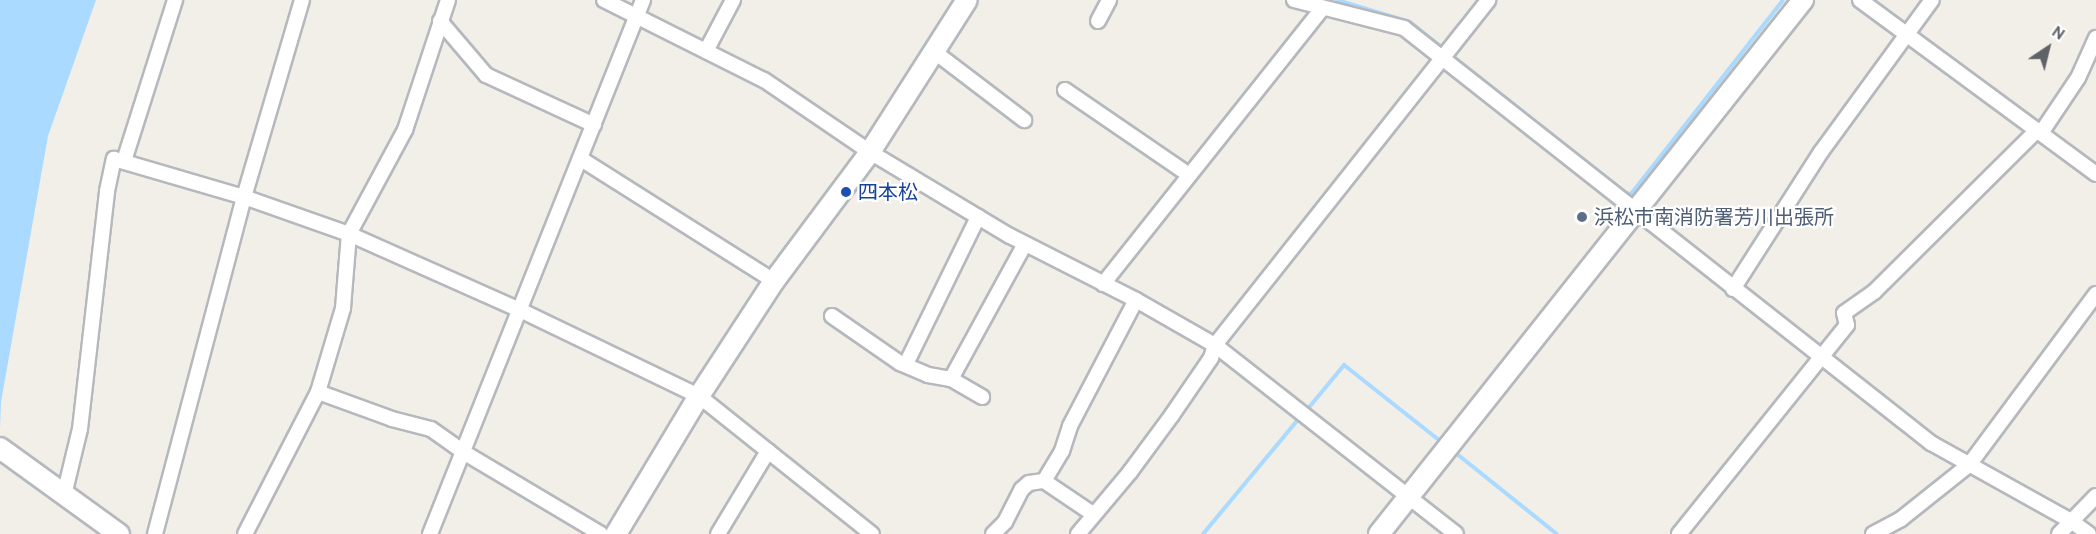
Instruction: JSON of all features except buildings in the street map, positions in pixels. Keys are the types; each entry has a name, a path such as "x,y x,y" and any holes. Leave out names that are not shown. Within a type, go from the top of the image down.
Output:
{"street":[{"path":"124,161 176,0"},
{"path":"155,534 244,197 302,0"},
{"path":"245,534 318,392 343,308 349,234 405,130 448,0"},
{"path":"604,0 764,80 870,152 978,217 1025,244 1136,300 1215,345 1456,534"},
{"path":"430,534 465,453 643,0"},
{"path":"706,51 733,0"},
{"path":"616,534 699,396 774,281 870,152 936,53 967,0"},
{"path":"1098,21 1109,0"},
{"path":"1294,0 1322,9 1404,28 1445,54 1635,212 1931,443 2072,521 2089,534"},
{"path":"1078,534 1130,472 1172,415 1211,358 1215,345 1488,0"},
{"path":"1379,534 1803,0"},
{"path":"1860,0 2096,174"},
{"path":"1733,289 1821,152 1932,0"},
{"path":"1103,284 1322,9"},
{"path":"440,21 486,75 594,125"},
{"path":"1679,534 1846,325 1844,313 1882,284 2039,131 2078,78 2096,38"},
{"path":"936,53 1024,120"},
{"path":"1065,90 1189,174"},
{"path":"57,490 80,429 107,191 114,159 244,197 349,234 520,310 699,396 872,534"},
{"path":"581,159 774,281"},
{"path":"906,364 978,217"},
{"path":"951,379 1025,244"},
{"path":"1873,534 1901,519 1969,465 2096,294"},
{"path":"1044,481 1062,451 1070,426 1136,300"},
{"path":"832,316 900,363 928,375 951,379 982,397"},
{"path":"318,392 392,419 431,429 465,453 601,534"},
{"path":"0,448 120,534"},
{"path":"718,534 768,452"},
{"path":"993,534 1005,522 1022,489 1029,483 1044,481 1093,514"},
{"path":"2059,534 2096,496"}],"water":[{"path":"0,0 96,0 48,136 1,402 0,429"}],"waterway":[{"path":"1337,0 1410,22 1444,49"},
{"path":"1450,54 1626,193 1631,194 1783,0"},
{"path":"1306,411 1344,365 1444,444"},
{"path":"1203,534 1301,416"},
{"path":"1452,450 1557,534"}],"place":[{"name":"四本松","path":"846,192"},
{"name":"浜松市南消防署芳川出張所","path":"1582,217"}]}
